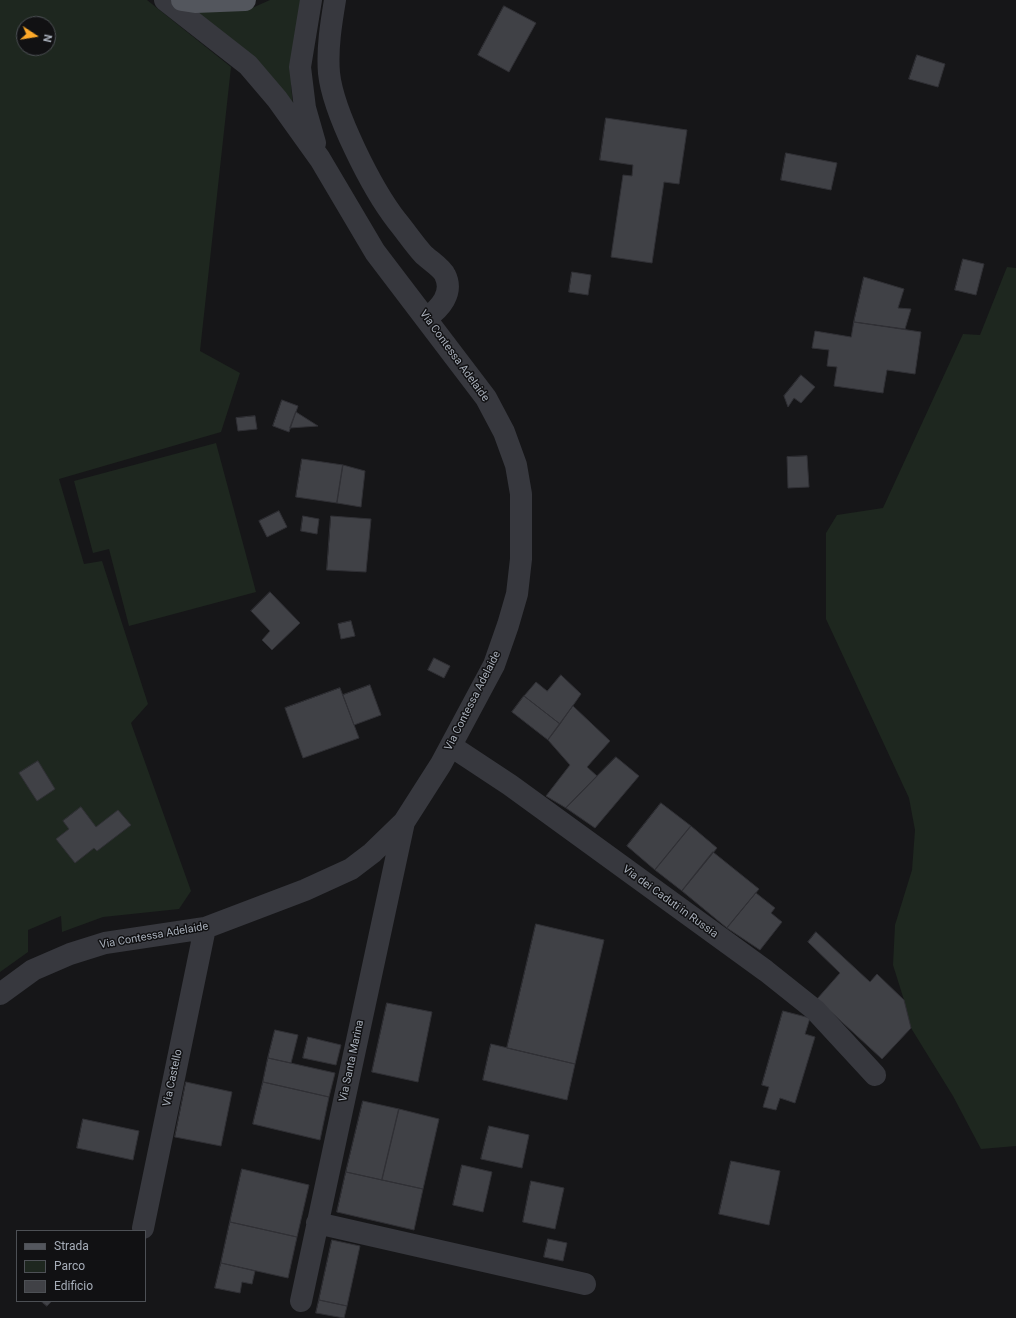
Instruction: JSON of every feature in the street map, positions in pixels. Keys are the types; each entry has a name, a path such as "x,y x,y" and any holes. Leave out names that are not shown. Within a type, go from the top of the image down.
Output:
{"main road":[{"path":"182,0 195,2 245,0"}],"street":[{"path":"165,0 248,65 277,99 320,159"},
{"path":"311,0 300,67 305,108 320,159"},
{"path":"335,0 330,30 329,73 337,107 357,151 386,206 422,253 445,275 447,290 442,305 426,318"},
{"name":"Via Contessa Adelaide","path":"0,994 33,970 70,954 105,943 204,928 305,890 350,869 372,853 404,822 441,764 494,665 517,594 521,558 521,494 516,465 504,432 486,398 376,252 320,159"},
{"name":"Via dei Caduti in Russia","path":"451,746 510,786 766,971 815,1010 875,1075"},
{"name":"Via Santa Marina","path":"300,1301 404,822"},
{"name":"Via Castello","path":"143,1228 204,928"},
{"path":"318,1223 586,1284"}],"green space":[{"path":"0,0 147,0 231,67 200,351 240,373 221,432 59,479 84,564 102,561 148,704 131,723 191,891 179,909 103,917 62,932 61,916 28,930 28,952 0,972"},
{"path":"270,0 302,0 291,85 293,106 186,9 222,11 252,8"},
{"path":"1007,267 1016,268 1016,1146 981,1149 953,1096 911,1028 893,965 895,925 912,870 915,830 909,798 826,619 826,533 837,515 883,508 963,334 980,335"},
{"path":"216,443 256,592 129,626 109,549 93,553 74,481"}],"building":[{"path":"504,6 536,23 509,72 478,55"},
{"path":"917,55 945,64 938,87 909,79"},
{"path":"606,118 687,130 679,184 664,182 652,263 611,257 623,175 632,176 633,165 600,160"},
{"path":"786,153 837,163 831,190 781,180"},
{"path":"963,259 984,264 976,295 955,290"},
{"path":"572,272 591,275 588,295 569,292"},
{"path":"864,277 904,289 898,308 911,309 905,329 854,322"},
{"path":"854,322 921,332 915,374 887,370 883,393 834,386 837,367 827,366 829,350 812,348 815,331 851,337"},
{"path":"801,375 815,387 801,403 794,398 788,407 784,396"},
{"path":"282,400 298,406 289,432 273,426"},
{"path":"296,412 318,426 290,428"},
{"path":"255,416 257,429 238,431 236,418"},
{"path":"807,456 809,487 788,488 787,457"},
{"path":"302,459 343,465 337,503 296,497"},
{"path":"343,465 365,471 361,507 337,503"},
{"path":"279,511 287,527 267,537 259,521"},
{"path":"303,516 319,519 317,534 301,531"},
{"path":"331,516 371,519 366,572 327,570"},
{"path":"270,592 300,623 272,650 262,640 270,631 251,611"},
{"path":"351,621 355,636 341,639 338,624"},
{"path":"434,658 450,666 444,678 428,670"},
{"path":"561,675 581,694 560,724 524,696 536,682 547,691"},
{"path":"370,685 381,715 354,725 343,695"},
{"path":"340,688 359,738 303,758 285,708"},
{"path":"524,696 560,724 548,740 512,712"},
{"path":"573,706 610,741 587,767 597,776 566,808 546,796 570,765 548,740"},
{"path":"616,757 639,776 595,828 566,808"},
{"path":"38,761 55,789 37,801 19,773"},
{"path":"661,803 691,826 655,870 627,846"},
{"path":"81,807 96,827 118,810 131,825 97,851 94,848 75,863 56,839 69,829 63,821"},
{"path":"691,826 717,848 682,891 655,870"},
{"path":"713,852 759,889 727,928 682,891"},
{"path":"756,893 775,908 771,913 782,922 760,950 727,928"},
{"path":"536,924 604,940 575,1064 507,1048"},
{"path":"816,932 870,982 877,974 904,1000 911,1028 882,1059 817,999 840,973 808,942"},
{"path":"387,1003 432,1012 418,1082 372,1072"},
{"path":"783,1011 810,1018 805,1034 815,1037 795,1103 780,1098 776,1110 763,1107 769,1087 762,1085"},
{"path":"275,1030 298,1035 291,1063 268,1058"},
{"path":"308,1037 341,1045 336,1065 303,1058"},
{"path":"491,1044 575,1064 567,1100 483,1080"},
{"path":"268,1058 335,1073 329,1097 263,1082"},
{"path":"186,1082 232,1092 221,1146 175,1137"},
{"path":"263,1082 329,1097 320,1140 253,1124"},
{"path":"363,1101 399,1109 382,1180 346,1172"},
{"path":"399,1109 439,1119 423,1189 382,1180"},
{"path":"83,1119 139,1131 133,1160 77,1148"},
{"path":"489,1126 529,1135 522,1168 481,1159"},
{"path":"731,1161 780,1171 769,1225 719,1214"},
{"path":"462,1165 492,1172 483,1212 453,1205"},
{"path":"242,1169 309,1185 297,1237 230,1222"},
{"path":"346,1172 423,1189 414,1230 337,1212"},
{"path":"531,1181 564,1188 555,1229 523,1222"},
{"path":"230,1222 297,1237 288,1278 221,1263"},
{"path":"548,1239 567,1243 563,1261 544,1257"},
{"path":"332,1240 360,1246 347,1306 319,1300"},
{"path":"221,1263 255,1271 252,1284 242,1282 240,1293 215,1288"},
{"path":"319,1300 347,1306 344,1318 316,1313"},
{"path":"42,1302 51,1302 47,1306"}]}
